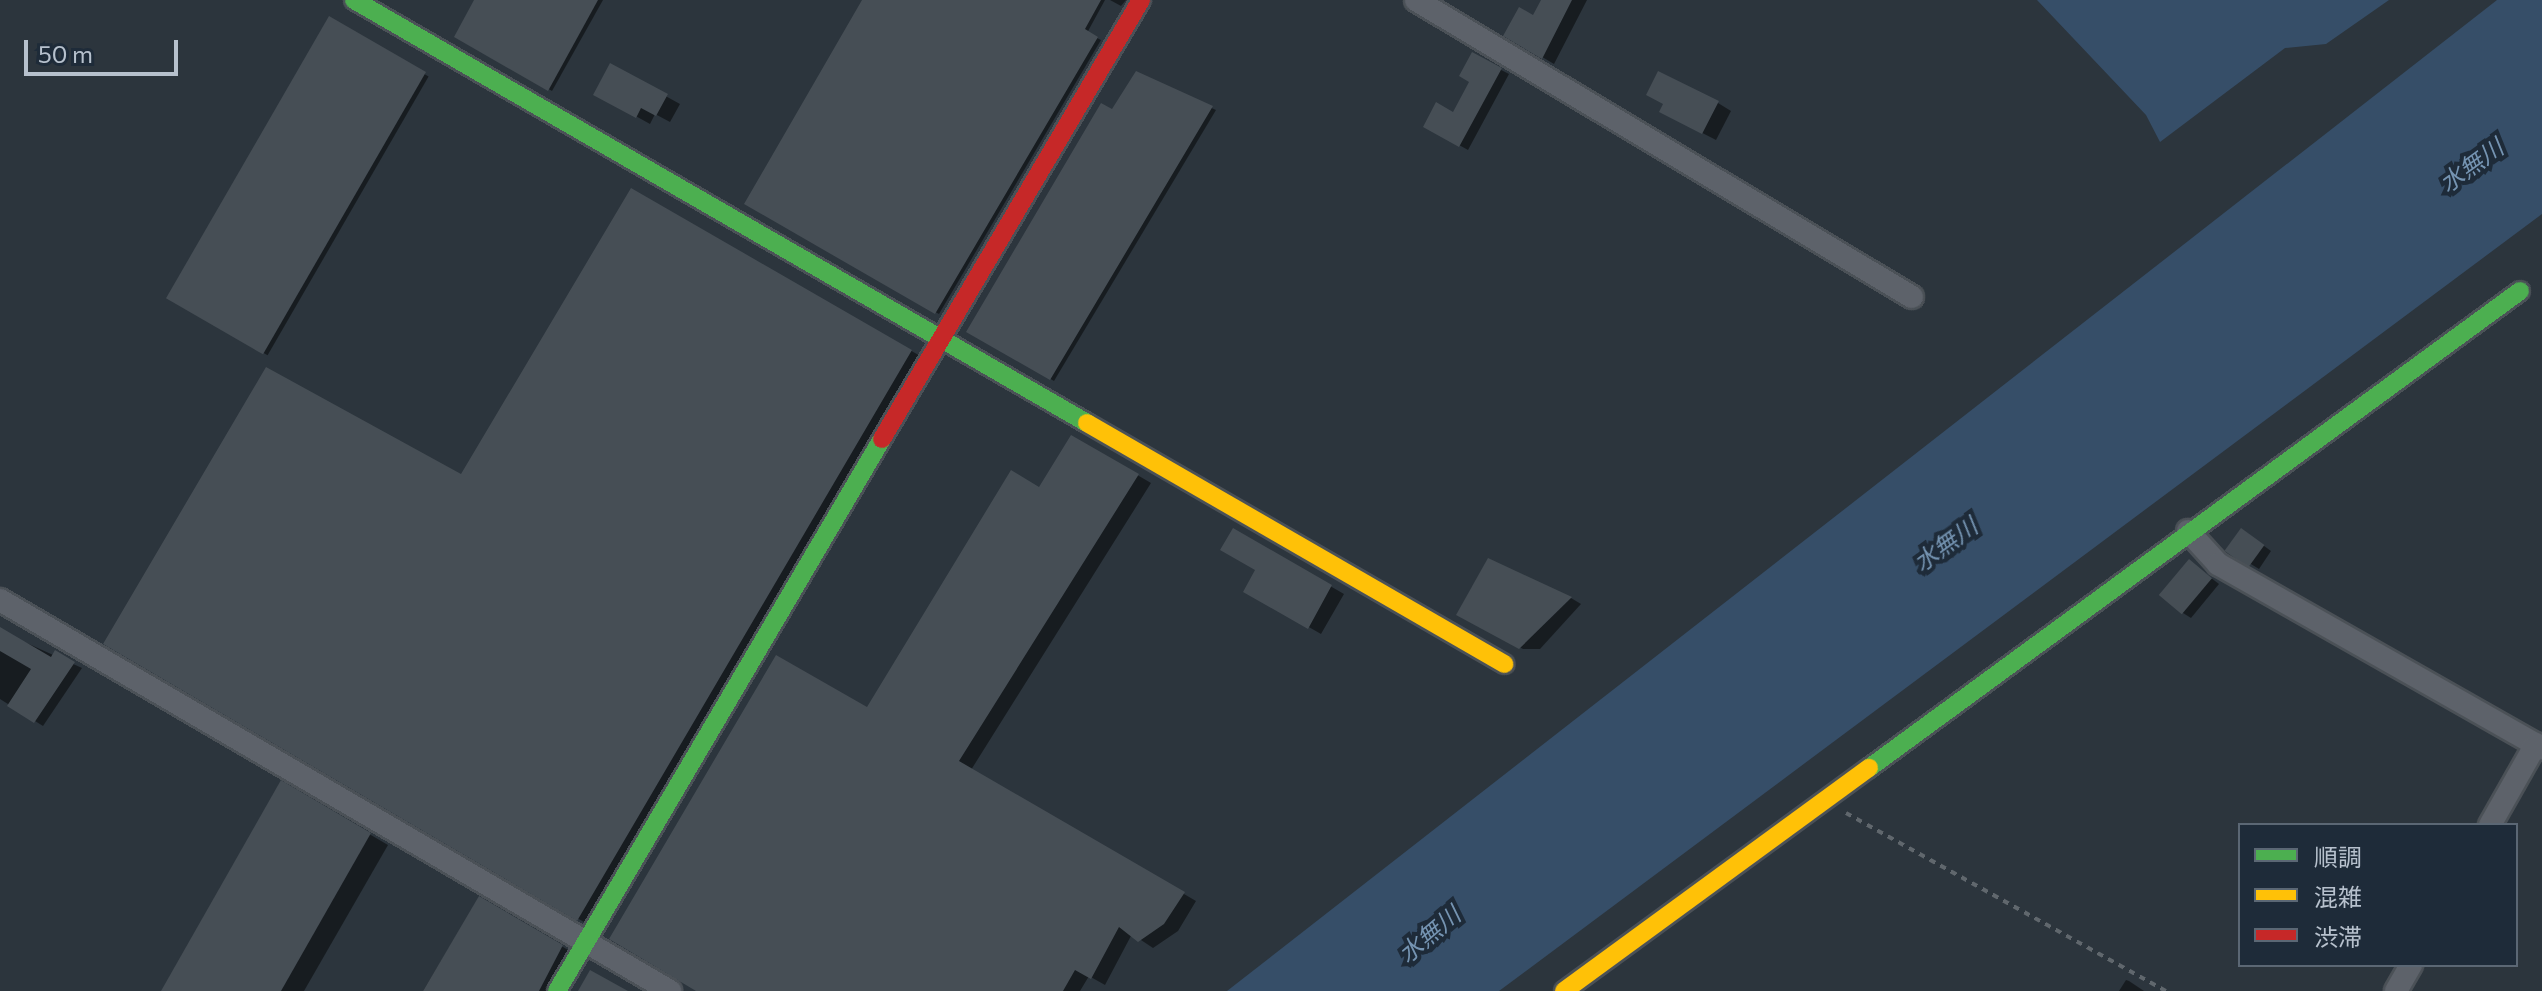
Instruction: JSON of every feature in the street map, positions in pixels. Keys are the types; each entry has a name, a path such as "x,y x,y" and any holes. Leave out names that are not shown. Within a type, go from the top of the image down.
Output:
{"street":[{"path":"354,0 939,334 1505,664"},
{"path":"557,991 939,334 1141,0"},
{"path":"1416,0 1912,297"},
{"path":"1564,991 1826,802 2188,531 2520,291"},
{"path":"2188,531 2218,564 2539,746 2491,823"},
{"path":"0,600 670,991"},
{"path":"2396,991 2410,967"}],"path":[{"path":"1826,802 2166,991"}],"water":[{"path":"2037,0 2389,0 2326,44 2285,48 2160,142 2146,115"},
{"name":"水無川","path":"2497,0 2542,0 2542,214 1499,991 1227,991"}],"building":[{"path":"474,0 598,0 548,91 454,37"},
{"path":"862,0 1101,0 1085,29 1098,37 935,314 744,204"},
{"path":"1541,0 1572,0 1542,59 1503,36 1519,7 1533,15"},
{"path":"329,16 426,72 263,354 166,298"},
{"path":"1472,52 1502,68 1459,147 1423,127 1436,102 1453,112 1469,82 1459,76"},
{"path":"610,63 668,94 656,116 641,108 636,118 593,95"},
{"path":"1136,71 1213,106 1050,380 966,332 1101,103 1112,109"},
{"path":"1658,71 1719,101 1702,134 1659,112 1663,104 1646,95"},
{"path":"631,188 912,350 577,921 103,644 266,367 461,474"},
{"path":"1071,435 1139,474 959,761 1185,892 1164,924 1138,942 1119,927 1091,979 1075,970 1063,991 696,991 609,939 776,655 867,707 1011,470 1039,487"},
{"path":"1233,528 1332,585 1308,629 1243,592 1255,570 1220,550"},
{"path":"2241,528 2264,545 2248,568 2225,551"},
{"path":"1488,558 1572,597 1519,649 1456,615"},
{"path":"2189,559 2212,578 2182,614 2159,595"},
{"path":"0,627 51,657 55,650 75,662 34,723 7,706 31,669 0,651"},
{"path":"281,780 371,833 281,991 161,991"},
{"path":"479,896 563,945 539,991 423,991"},
{"path":"590,970 628,991 578,991"}],"traffic: fast":[{"path":"354,0 1087,423"},
{"path":"1869,768 2520,291"},
{"path":"557,991 882,439"}],"traffic: slow":[{"path":"1087,423 1505,664"},
{"path":"1564,991 1869,768"}],"traffic: jam":[{"path":"882,439 1141,0"}]}
